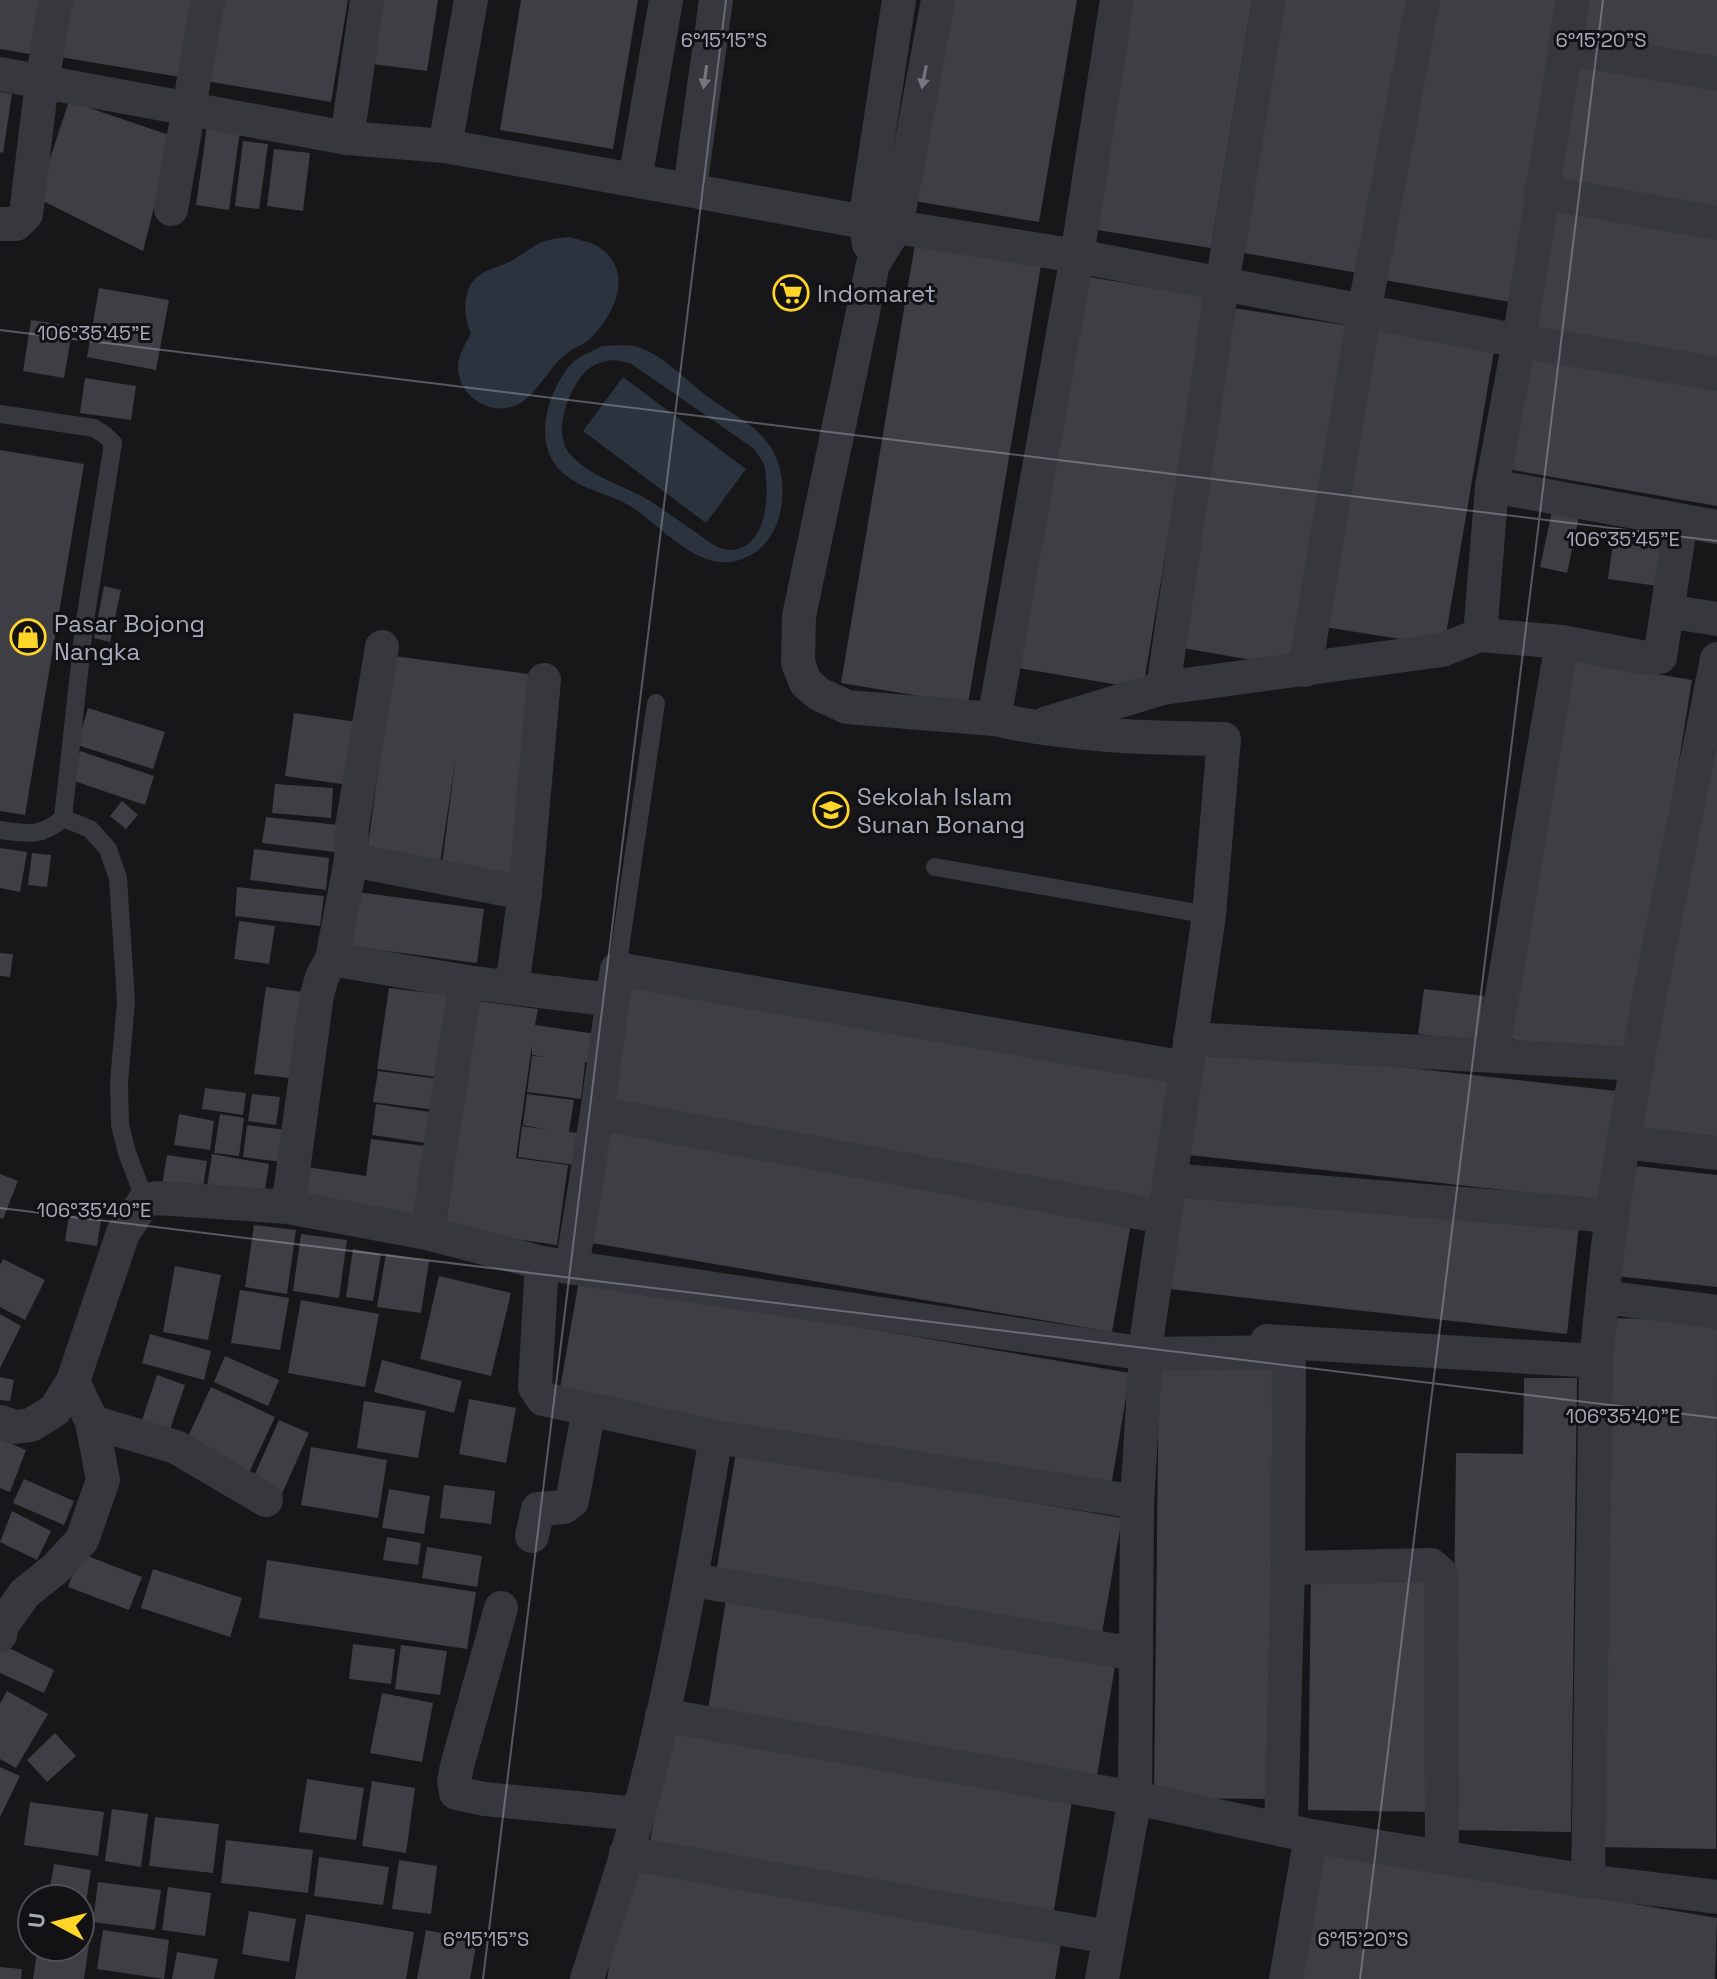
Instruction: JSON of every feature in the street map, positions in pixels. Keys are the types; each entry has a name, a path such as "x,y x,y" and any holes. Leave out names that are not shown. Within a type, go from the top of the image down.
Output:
{"street":[{"path":"0,224 16,224 26,214 42,82 56,0"},
{"path":"171,209 208,0"},
{"path":"347,138 367,0"},
{"path":"445,146 471,0"},
{"path":"635,180 666,0"},
{"path":"690,188 716,0"},
{"path":"994,719 1077,256 1117,0"},
{"path":"1163,688 1222,285 1269,0"},
{"path":"1305,670 1364,312 1423,0"},
{"path":"1480,635 1492,486 1519,341 1573,0"},
{"path":"880,224 897,10 936,12 880,224 799,616 798,663 806,683 819,694 847,707 994,719 1033,728 1113,736 1224,739"},
{"path":"1565,48 1717,74"},
{"path":"0,74 347,138 445,146 690,188 880,224 1077,256 1519,341 1717,374"},
{"path":"1541,192 1717,223"},
{"path":"1492,486 1717,527"},
{"path":"1033,728 1163,688 1442,650 1480,635 1562,642 1654,659 1660,657 1662,650 1681,521"},
{"path":"1667,611 1717,619"},
{"path":"1492,1055 1562,642"},
{"path":"288,1207 317,995 332,959 351,860 352,827 382,647"},
{"path":"1588,1881 1596,1361 1612,1216 1638,1064 1717,659"},
{"path":"512,987 525,893 544,680"},
{"path":"1102,1979 1135,1798 1137,1502 1147,1345 1163,1217 1209,915 1224,739 1214,681"},
{"path":"351,860 525,893"},
{"path":"332,959 466,982 512,987 614,984 1188,1053 1492,1055 1638,1064"},
{"path":"427,1233 466,982"},
{"path":"614,984 597,1113 557,1265 535,1387 543,1399 716,1437 1137,1502"},
{"path":"597,1113 1163,1217"},
{"path":"1625,1142 1717,1153"},
{"path":"1169,1180 1612,1216"},
{"path":"0,1422 15,1427 31,1425 55,1410 73,1381 123,1233 145,1200 172,1197 288,1207 427,1233 557,1265 1147,1345 1289,1352 1288,1568 1296,1833 1286,1979"},
{"path":"1603,1297 1717,1312"},
{"path":"1147,1345 1596,1361"},
{"path":"0,1635 2,1625 25,1593 55,1569 82,1540 103,1480 92,1422 73,1381"},
{"path":"532,1536 538,1509 564,1507 572,1501 589,1409"},
{"path":"92,1422 176,1447 266,1500"},
{"path":"587,1979 638,1814 662,1715 692,1580 716,1437"},
{"path":"1288,1568 1431,1565 1441,1574 1442,1857"},
{"path":"692,1580 1136,1654"},
{"path":"501,1608 457,1766 454,1781 456,1793 484,1799 638,1814"},
{"path":"662,1715 1135,1798 1296,1833 1588,1881 1717,1897"},
{"path":"626,1853 1109,1937"}],"lane":[{"path":"0,414 94,428 113,443 84,627 63,818 53,828 38,834 0,830"},
{"path":"614,984 656,703"},
{"path":"63,818 90,829 108,849 118,878 126,1002 119,1082 120,1125 145,1200"},
{"path":"935,867 1209,915"}],"water":[{"path":"570,237 599,247 616,268 618,292 608,316 589,340 560,359 525,400 503,408 482,404 465,389 458,368 460,355 471,333 465,306 470,285 483,273 513,260 539,243"},
{"path":"602,346 630,346 648,351 766,440 778,462 783,493 777,523 761,548 732,562 701,557 633,508 571,479 553,462 545,434 549,404 555,389 571,364","holes":["604,362 630,363 753,448 762,460 766,505 759,530 743,547 726,550 711,544 650,501 586,468 566,448 562,433 563,417 570,396 582,376 591,367"]},
{"path":"623,377 746,469 706,523 583,431"}],"building":[{"path":"0,0 44,0 35,55 0,49"},
{"path":"63,0 192,0 180,77 54,56"},
{"path":"219,0 348,0 331,102 206,81"},
{"path":"383,0 438,0 427,71 373,64"},
{"path":"521,0 638,0 613,149 500,130"},
{"path":"947,0 1077,0 1039,222 914,201"},
{"path":"1123,0 1252,0 1211,248 1085,228"},
{"path":"1281,0 1410,0 1364,274 1238,252"},
{"path":"1431,0 1560,0 1510,302 1384,280"},
{"path":"1582,0 1717,0 1717,63 1575,39"},
{"path":"1569,55 1717,81 1717,217 1546,188"},
{"path":"0,92 12,94 3,153 0,152"},
{"path":"69,101 172,136 143,251 37,198"},
{"path":"207,126 240,131 229,210 196,205"},
{"path":"243,141 268,144 259,209 235,206"},
{"path":"274,149 310,153 303,211 267,206"},
{"path":"1550,198 1717,226 1717,363 1527,331"},
{"path":"915,244 1041,265 968,704 841,683"},
{"path":"1083,276 1208,297 1143,689 1018,668"},
{"path":"99,288 169,300 156,370 87,357"},
{"path":"1227,307 1350,326 1293,667 1171,646"},
{"path":"31,320 73,326 64,378 23,371"},
{"path":"1369,324 1495,345 1444,646 1318,626"},
{"path":"1524,355 1717,389 1717,506 1507,469"},
{"path":"85,378 136,386 131,420 80,413"},
{"name":"Pasar Bojong Nangka","path":"0,450 84,464 25,815 0,811"},
{"path":"1552,511 1579,517 1567,573 1540,567"},
{"path":"1615,528 1665,535 1658,586 1608,579"},
{"path":"104,586 121,590 110,642 94,638"},
{"path":"394,656 543,676 514,874 442,864 456,756 440,863 367,853"},
{"path":"1567,659 1692,680 1631,1059 1504,1038"},
{"path":"1717,686 1717,1146 1640,1133"},
{"path":"88,708 165,732 153,769 77,745"},
{"path":"294,713 358,722 349,785 285,776"},
{"path":"80,751 154,776 145,805 71,780"},
{"path":"275,784 333,788 331,818 272,813"},
{"path":"122,801 138,815 126,829 110,816"},
{"path":"266,817 338,825 335,852 262,843"},
{"path":"0,848 27,852 20,892 0,888"},
{"path":"254,849 329,858 326,890 250,880"},
{"path":"32,853 51,855 47,887 28,885"},
{"path":"237,887 324,896 320,926 235,916"},
{"path":"357,892 484,909 477,963 350,946"},
{"path":"239,921 275,926 269,964 234,959"},
{"path":"0,953 13,954 10,977 0,976"},
{"path":"623,986 1175,1080 1154,1201 603,1106"},
{"path":"266,987 302,992 290,1078 254,1074"},
{"path":"389,988 454,996 443,1078 377,1069"},
{"path":"1424,989 1484,996 1478,1041 1418,1034"},
{"path":"478,1001 538,1009 535,1025 596,1034 592,1063 585,1062 581,1099 527,1092 532,1056 546,1057 532,1055 532,1045 516,1158 568,1165 557,1245 445,1229"},
{"path":"1202,1045 1625,1092 1612,1202 1189,1155"},
{"path":"378,1071 439,1079 436,1110 373,1102"},
{"path":"205,1088 246,1093 243,1115 202,1109"},
{"path":"252,1094 280,1097 276,1125 248,1121"},
{"path":"527,1094 574,1100 569,1132 585,1134 581,1166 518,1157 522,1126 548,1130 523,1125"},
{"path":"376,1104 430,1112 426,1143 372,1135"},
{"path":"179,1114 214,1121 210,1150 174,1145"},
{"path":"220,1114 244,1118 239,1156 214,1153"},
{"path":"600,1121 1133,1212 1112,1332 580,1241"},
{"path":"247,1125 287,1130 283,1162 243,1157"},
{"path":"371,1139 425,1146 413,1220 295,1204 300,1166 366,1176"},
{"path":"212,1154 269,1164 263,1202 206,1193"},
{"path":"167,1155 207,1161 202,1193 162,1186"},
{"path":"1628,1165 1717,1175 1717,1287 1616,1276"},
{"path":"0,1174 18,1181 3,1219 0,1218"},
{"path":"1182,1187 1579,1226 1567,1334 1169,1289"},
{"path":"69,1216 101,1220 97,1246 65,1241"},
{"path":"254,1225 296,1230 287,1294 245,1287"},
{"path":"301,1234 347,1240 339,1298 293,1291"},
{"path":"353,1249 381,1254 373,1301 346,1297"},
{"path":"386,1254 429,1261 421,1313 377,1307"},
{"path":"3,1259 45,1280 25,1320 0,1307 0,1265"},
{"path":"175,1266 221,1275 208,1340 163,1332"},
{"path":"439,1276 511,1293 491,1376 420,1359"},
{"path":"579,1280 1130,1373 1110,1493 558,1400"},
{"path":"240,1290 289,1298 280,1350 231,1343"},
{"path":"301,1300 379,1314 365,1387 288,1373"},
{"path":"0,1314 21,1326 0,1368"},
{"path":"1603,1318 1717,1320 1716,1849 1595,1847"},
{"path":"150,1334 211,1351 204,1380 142,1363"},
{"path":"225,1356 279,1380 268,1406 214,1382"},
{"path":"382,1360 462,1381 454,1413 374,1392"},
{"path":"1159,1365 1279,1367 1275,1799 1154,1798"},
{"path":"157,1375 185,1385 168,1435 140,1426"},
{"path":"0,1377 14,1380 10,1401 0,1400"},
{"path":"1524,1378 1577,1378 1571,1832 1451,1830 1456,1453 1523,1454"},
{"path":"211,1387 275,1417 248,1475 184,1445"},
{"path":"469,1399 516,1408 506,1463 459,1454"},
{"path":"364,1401 426,1411 418,1458 357,1448"},
{"path":"279,1420 309,1433 281,1496 251,1483"},
{"path":"0,1439 26,1450 10,1492 0,1488"},
{"path":"311,1447 387,1460 378,1518 301,1505"},
{"path":"736,1452 1122,1518 1100,1644 715,1579"},
{"path":"24,1479 74,1501 64,1525 13,1503"},
{"path":"444,1485 495,1491 491,1524 440,1518"},
{"path":"389,1489 430,1496 424,1534 382,1528"},
{"path":"12,1511 51,1531 37,1560 0,1542"},
{"path":"387,1537 421,1543 418,1565 383,1560"},
{"path":"427,1547 482,1556 477,1587 422,1578"},
{"path":"80,1553 142,1577 129,1610 68,1587"},
{"path":"267,1560 476,1592 467,1649 259,1618"},
{"path":"153,1569 242,1598 230,1637 141,1608"},
{"path":"1311,1572 1432,1575 1429,1812 1308,1810"},
{"path":"727,1594 1116,1660 1095,1788 706,1722"},
{"path":"353,1644 395,1649 391,1684 349,1679"},
{"path":"3,1645 54,1670 44,1693 0,1673"},
{"path":"401,1645 447,1651 440,1695 395,1689"},
{"path":"7,1691 48,1714 16,1768 0,1759 0,1704"},
{"path":"382,1693 433,1703 422,1762 370,1753"},
{"path":"670,1721 1074,1789 1052,1922 648,1854"},
{"path":"55,1733 76,1756 47,1782 27,1760"},
{"path":"0,1767 20,1776 0,1817"},
{"path":"307,1779 364,1788 356,1840 299,1832"},
{"path":"372,1781 415,1788 406,1853 362,1846"},
{"path":"30,1802 104,1812 98,1856 24,1845"},
{"path":"112,1809 148,1814 141,1867 105,1861"},
{"path":"155,1817 219,1824 213,1873 149,1866"},
{"path":"226,1840 313,1850 308,1893 221,1883"},
{"path":"1321,1851 1717,1918 1715,1979 1299,1979"},
{"path":"319,1857 389,1867 383,1905 314,1896"},
{"path":"399,1860 437,1866 431,1914 392,1909"},
{"path":"627,1863 1062,1937 1055,1979 607,1979"},
{"path":"54,1864 91,1870 89,1883 51,1883"},
{"path":"98,1882 161,1890 155,1930 96,1922"},
{"path":"168,1887 211,1893 205,1936 162,1930"},
{"path":"249,1911 296,1919 289,1962 242,1954"},
{"path":"306,1914 414,1932 406,1979 295,1979"},
{"path":"103,1930 169,1940 164,1979 97,1969"},
{"path":"426,1930 477,1940 470,1979 417,1979"},
{"path":"177,1952 218,1959 214,1979 172,1979"},
{"path":"36,1963 86,1963 84,1979 33,1979"},
{"path":"0,1967 22,1969 21,1979 0,1979"}],"place":[{"name":"Indomaret","path":"791,293"},
{"name":"Pasar Bojong Nangka","path":"28,637"},
{"name":"Sekolah Islam Sunan Bonang","path":"831,810"}]}
